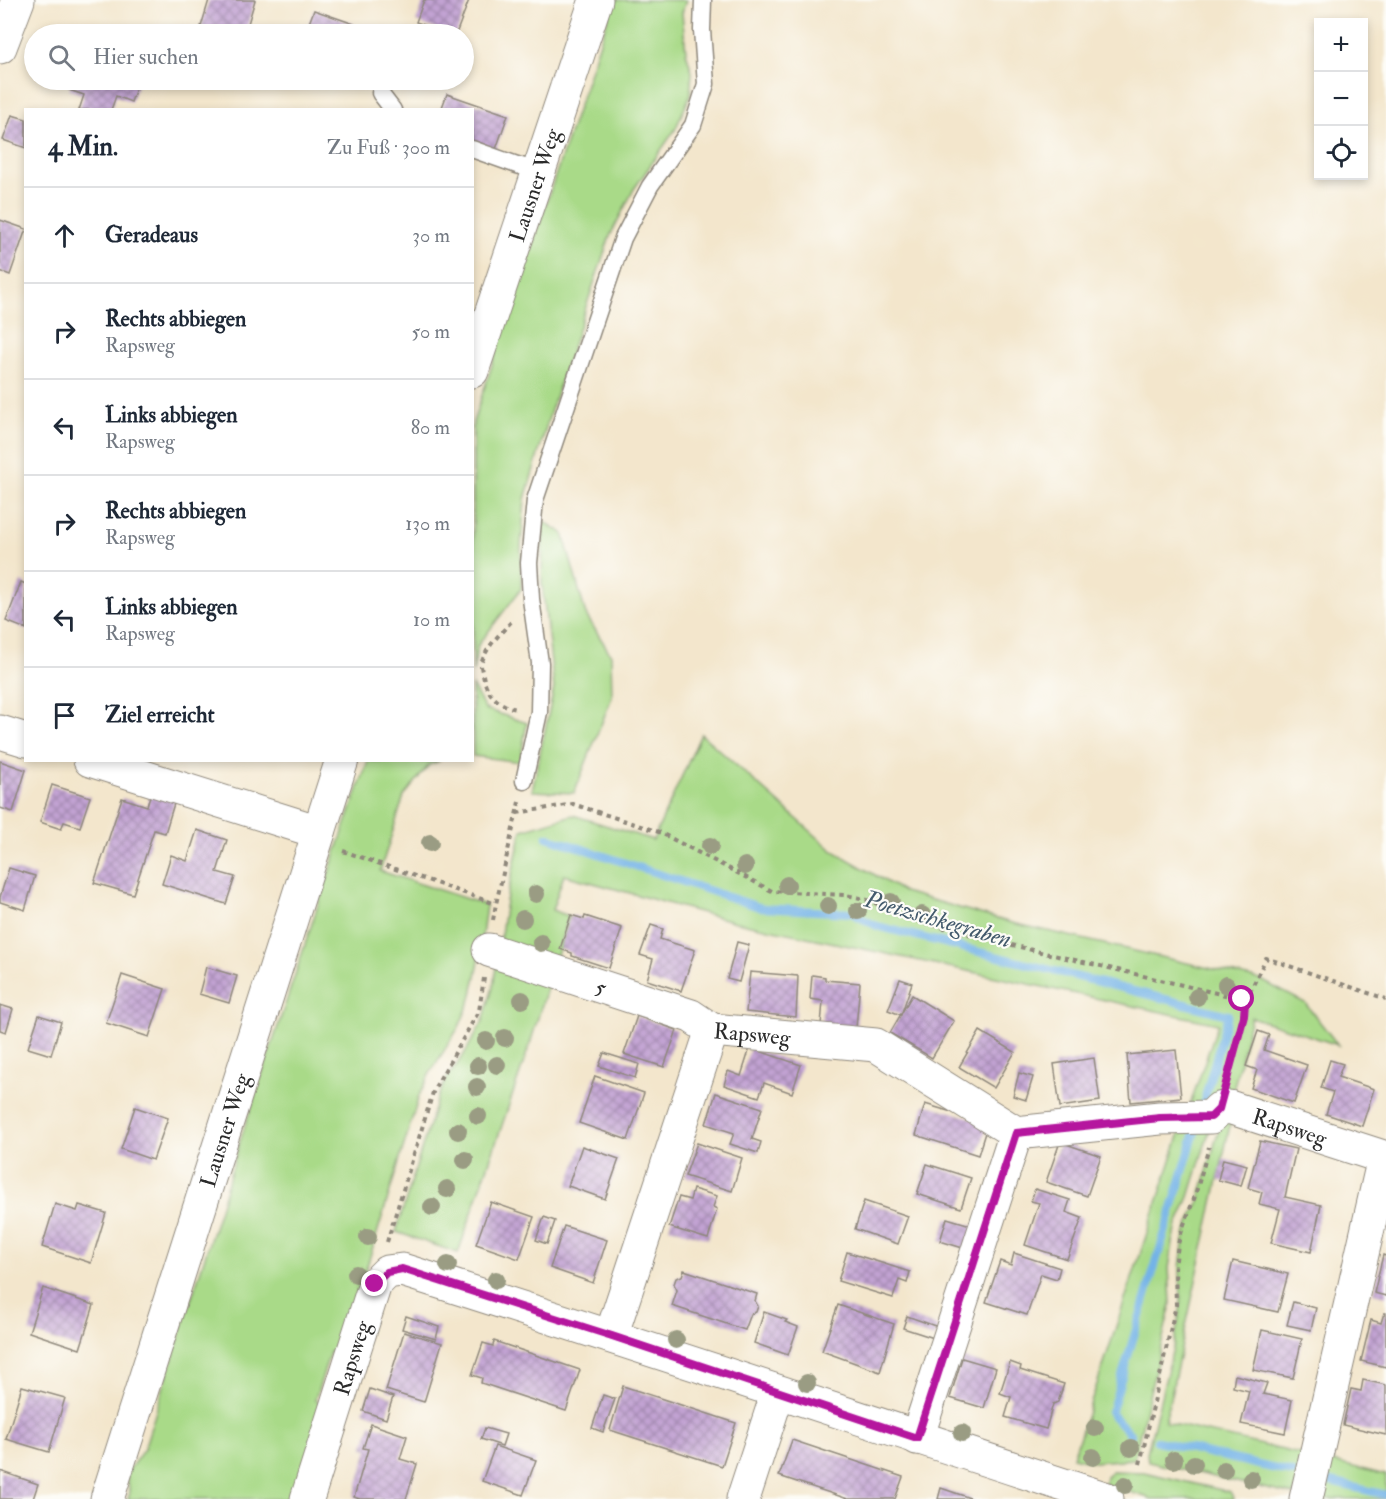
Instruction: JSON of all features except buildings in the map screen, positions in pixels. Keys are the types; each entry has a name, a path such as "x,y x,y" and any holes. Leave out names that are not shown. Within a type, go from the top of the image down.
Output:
{"street":[{"path":"0,47 18,0"},
{"name":"Lausner Weg","path":"474,364 596,0"},
{"path":"0,732 24,739"},
{"path":"96,762 318,832"},
{"name":"Lausner Weg","path":"107,1499 341,762"},
{"name":"5","path":"489,950 691,1016 712,1030"},
{"name":"Rapsweg","path":"612,1336 712,1030 876,1045 1016,1133 1160,1118 1211,1117 1219,1109 1229,1107 1385,1158 1306,1499"},
{"path":"917,1438 1016,1133"},
{"path":"387,1272 402,1269 612,1336 1096,1497"},
{"name":"Rapsweg","path":"307,1499 375,1284 387,1272"},
{"path":"743,1499 778,1392"}],"lane":[{"path":"524,781 539,712 540,663 531,599 529,563 535,500 623,238 650,186 693,125 706,84 702,30 703,0"},
{"path":"380,93 391,108"},
{"path":"474,150 539,171"}],"path":[{"path":"531,599 490,646 481,666 485,686 494,698 512,708 539,712"},
{"path":"387,1272 387,1240 434,1089 479,1011 496,904 524,781"},
{"path":"517,813 573,804 660,832 772,891 846,895 865,899 921,922 1242,999 1245,1002"},
{"path":"318,832 333,848 496,904"},
{"path":"1140,1464 1176,1305 1175,1268 1178,1244 1194,1199 1219,1109 1244,1016 1245,1002 1266,958 1386,999"}],"green space":[{"path":"614,0 686,0 682,13 686,52 692,72 690,96 675,130 634,189 610,236 552,407 525,499 521,546 521,589 478,645 474,667 474,419"},
{"path":"543,521 563,533 586,615 611,655 612,697 574,793 532,791 554,688 542,584"},
{"path":"474,689 485,709 527,723 520,762 474,756"},
{"path":"701,734 832,850 904,892 1008,922 1261,980 1305,1003 1338,1045 1251,1017 1231,1099 1187,1113 1218,1024 736,922 564,875 552,910 569,916 530,1044 458,1253 396,1232 437,1099 447,1078 483,1021 493,987 506,901 522,830 573,815 653,840"},
{"path":"368,762 437,762 429,765 404,796 380,871 486,905 478,967 471,999 459,1027 430,1073 419,1096 340,1355 330,1352 315,1400 325,1404 295,1499 128,1499 130,1492 126,1474 144,1449 241,1138"},
{"path":"1223,1114 1232,1116 1165,1422 1304,1455 1294,1495 1148,1462 1147,1453 1174,1344 1181,1305 1180,1268 1183,1245 1187,1228 1199,1201"},
{"path":"1184,1121 1212,1122 1189,1197 1177,1225 1169,1268 1171,1304 1134,1459 1094,1462 1073,1457"},
{"path":"1325,1460 1386,1475 1386,1499 1315,1499"},
{"path":"1112,1471 1144,1472 1230,1492 1234,1499 1152,1499 1105,1484 1106,1476"}],"waterway":[{"name":"Poetzschkegraben","path":"547,837 762,908 851,913 877,926 1228,1015 1202,1108"},
{"name":"Poetzschkegraben","path":"1131,1435 1111,1413 1197,1125"},
{"name":"Poetzschkegraben","path":"1157,1441 1293,1473"},
{"name":"Poetzschkegraben","path":"1327,1481 1386,1495"}],"route":[{"path":"375,1284 387,1272 402,1269 612,1336 917,1438 1016,1133 1160,1118 1211,1117 1219,1109 1244,1016 1245,1002 1242,999"}]}
